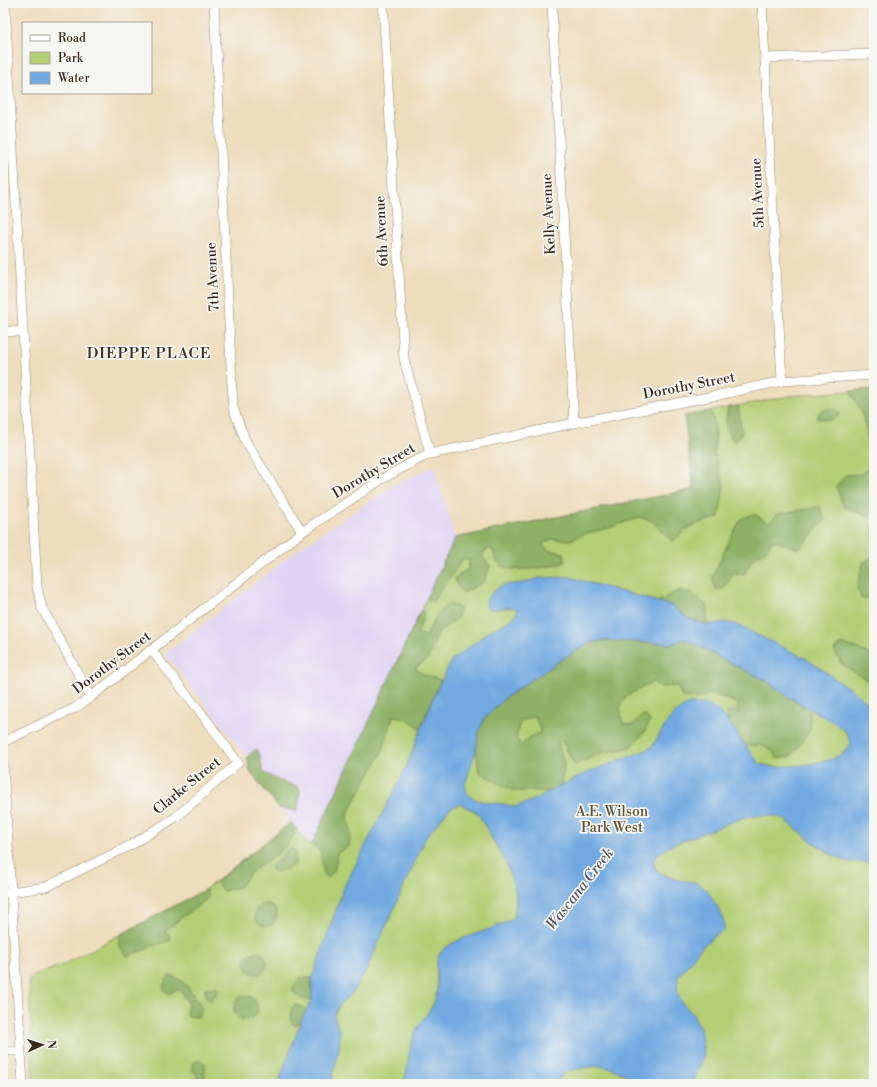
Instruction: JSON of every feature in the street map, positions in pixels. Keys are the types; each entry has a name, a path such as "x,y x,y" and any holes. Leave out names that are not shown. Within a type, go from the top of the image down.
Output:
{"street":[{"path":"5,3 37,587 42,608 91,697"},
{"name":"7th Avenue","path":"214,3 233,408 246,442 302,532"},
{"name":"6th Avenue","path":"383,3 404,359 430,454"},
{"name":"Kelly Avenue","path":"552,3 574,423"},
{"name":"5th Avenue","path":"762,3 782,381"},
{"path":"765,58 874,54"},
{"path":"3,332 22,330"},
{"name":"Dorothy Street","path":"3,742 75,708 152,651 302,532 382,479 430,454 574,423 719,396 782,381 874,375"},
{"name":"Clarke Street","path":"7,893 46,887 130,846 176,817 238,763 199,710 152,651"},
{"path":"3,764 7,893 23,1084"},
{"path":"3,1051 21,1051"}],"shaded area":[{"path":"434,466 455,538 312,844 308,844 250,772 247,757 165,654 300,548 396,484"}],"green space":[{"name":"A.E. Wilson Park West","path":"874,389 874,1084 33,1084 29,978 62,965 202,892 291,822 308,844 312,844 455,538 694,489 684,416 790,396"},
{"path":"874,389 874,513 868,516 844,507 836,486 846,475 861,474 869,467 866,426 861,411 850,391"},
{"path":"738,406 742,432 735,443 729,435 726,426 726,417 729,407"},
{"path":"828,409 837,410 840,414 832,420 817,418 820,412"},
{"path":"711,411 716,433 714,453 724,486 719,517 688,528 672,541 652,521 640,517 609,528 587,533 570,540 551,539 542,544 548,550 564,553 565,562 542,568 505,568 496,560 491,548 485,551 482,556 490,566 484,582 463,593 456,584 455,578 468,569 469,560 463,559 433,601 426,599 455,538 694,489 684,416"},
{"path":"820,507 825,520 799,549 774,540 764,552 752,558 745,574 733,573 724,588 716,590 712,578 730,539 742,518 754,514 769,523 778,514"},
{"path":"874,555 874,596 862,599 857,588 863,563"},
{"path":"679,590 693,594 708,607 707,625 687,618 673,606 657,602"},
{"path":"448,604 459,607 458,617 439,632 427,660 415,668 422,674 441,680 420,728 406,718 393,716 383,750 347,815 351,833 349,846 337,853 335,870 328,878 324,874 320,852 312,844 421,610 424,613 418,634 426,636 436,615"},
{"path":"683,639 695,644 767,681 787,696 810,709 810,729 790,757 778,759 768,748 764,746 746,746 728,721 726,713 733,710 739,713 737,703 712,694 699,698 682,697 677,686 659,687 653,682 626,696 620,707 623,724 632,725 644,714 650,721 644,733 630,748 603,752 574,765 562,740 558,744 565,767 560,787 551,791 513,791 479,772 476,750 478,734 484,719 505,698 558,662 587,644 603,640 672,644","holes":["534,716 540,728 540,733 529,737 521,746 516,737 520,722"]},
{"path":"842,644 857,648 874,657 874,684 841,663 834,650"},
{"path":"256,749 260,757 263,772 276,779 298,787 300,791 298,811 279,808 250,772 247,757"},
{"path":"291,822 297,830 287,845 272,858 253,870 239,887 223,891 216,882"},
{"path":"294,849 296,851 295,864 284,870 272,871 270,867 281,859 286,850"},
{"path":"206,889 208,898 164,931 169,934 170,940 127,956 119,946 120,935"},
{"path":"266,904 274,907 277,915 274,923 266,926 258,923 255,915 258,907"},
{"path":"256,952 264,955 267,963 264,971 256,974 248,971 245,963 248,955"},
{"path":"169,976 179,979 193,993 202,1009 198,1017 187,1016 186,1011 188,1004 183,993 177,989 169,994 164,990 163,985"},
{"path":"301,977 312,978 312,999 300,998 292,989"},
{"path":"216,987 219,991 210,1001 206,997 205,988"},
{"path":"246,996 254,1000 258,1008 254,1016 246,1020 238,1016 234,1008 238,1000"},
{"path":"295,1005 304,1007 307,1010 301,1021 295,1026 292,1023 291,1009"},
{"path":"199,1060 205,1063 204,1084 195,1084 197,1082 197,1074 192,1070 192,1064"}],"water":[{"name":"Wascana Creek","path":"569,577 673,606 687,618 707,625 724,622 735,624 805,658 856,693 874,708 874,862 848,862 831,854 814,843 787,821 779,817 766,815 745,817 674,844 659,853 653,863 658,872 677,880 695,882 707,890 718,908 724,922 724,930 714,936 698,951 678,976 677,991 682,1003 693,1014 700,1028 704,1056 693,1082 690,1084 645,1084 613,1069 599,1066 565,1072 555,1084 403,1084 410,1047 419,1025 435,1000 437,990 436,968 440,953 451,944 459,940 496,927 514,918 516,892 506,863 477,812 460,804 450,808 426,837 366,971 352,993 340,1004 334,1015 339,1030 340,1044 331,1084 278,1084 301,1021 312,999 312,978 344,887 405,770 436,691 452,660 488,632 516,615 518,609 514,608 509,607 494,610 486,608 487,599 492,593 502,585 522,583 540,578","holes":["683,639 767,681 787,696 835,723 847,733 850,744 843,754 829,760 804,765 774,767 760,764 728,721 715,708 703,704 689,704 680,709 669,719 652,747 588,772 529,802 515,807 504,804 484,802 472,798 467,793 465,785 476,750 478,734 484,719 505,698 558,662 587,644 603,640 672,644"]}],"district":[{"name":"DIEPPE PLACE","path":"149,353"}]}
